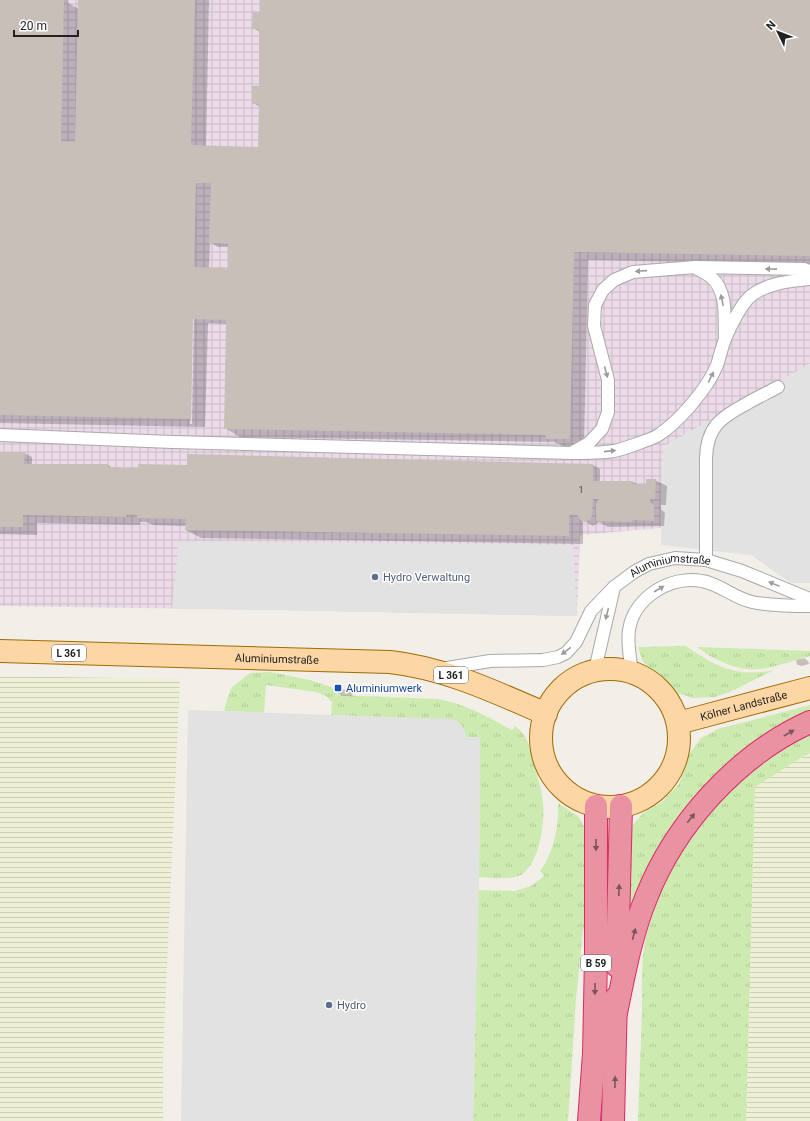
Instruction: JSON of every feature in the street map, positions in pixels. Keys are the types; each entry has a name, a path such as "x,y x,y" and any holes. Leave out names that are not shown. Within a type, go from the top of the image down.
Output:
{"highway":[{"path":"616,1013 638,920 654,877 678,836 705,801 740,767 781,738 810,722"},
{"name":"B 59","path":"589,1121 594,1054 596,957 596,806"},
{"path":"613,1121 621,806"}],"main road":[{"name":"Aluminiumstraße","path":"0,651 390,662 435,670 485,688 546,714"},
{"path":"614,669 632,672 648,680 662,692 672,706 678,723 679,735 677,757 667,777 652,793 632,804 608,807 596,806 579,800 567,792 558,783 547,766 543,756 541,740 543,724 546,714 557,694 574,679 595,670 614,669"},
{"name":"Kölner Landstraße","path":"678,723 810,688"}],"lane":[{"path":"571,453 589,443 602,429 608,412 608,380 594,326 594,305 603,290 614,280 633,272 695,268 804,269 810,271"},
{"path":"695,268 711,278 719,287 724,301 725,339"},
{"path":"0,436 188,443 571,453 615,451 656,436 694,401 707,385 717,365 725,339 738,312 751,296 764,288 784,282 810,279"},
{"path":"706,560 706,458 710,434 716,425 726,415 778,387"},
{"name":"Aluminiumstraße","path":"435,670 490,661 543,660 558,657 566,653 576,642 591,612 626,577 649,564 675,558 706,560 742,571 810,599"},
{"name":"Aluminiumstraße","path":"632,672 628,643 628,631 631,620 637,608 647,597 666,585 684,580 702,581 716,585 754,603 810,606"},
{"path":"595,670 614,588"}],"shaded area":[{"path":"0,0 810,0 810,364 663,447 661,528 580,535 577,616 0,606"},
{"path":"810,364 810,583 791,583 751,555 661,545 663,447"},
{"name":"Hydro Verwaltung","path":"179,541 573,545 577,616 172,608"},
{"name":"Hydro","path":"188,710 449,719 455,720 461,724 466,737 480,737 479,877 473,1121 181,1121"}],"green space":[{"path":"686,646 707,660 728,669 750,673 774,670 730,692 715,697 694,698 677,693 643,662 638,647"},
{"path":"697,647 810,651 810,656 773,667 744,669 727,664 703,652"},
{"path":"271,672 310,680 337,689 337,695 438,699 448,701 494,720 512,730 515,726 521,731 529,744 543,802 542,831 537,852 533,861 521,875 517,877 479,877 480,737 466,737 465,732 331,718 332,702 326,696 316,692 266,685 264,713 224,711 232,687 250,673"},
{"path":"0,676 180,679 163,1055 163,1121 0,1121"},
{"path":"810,705 810,714 751,748 627,932 626,843 632,826 642,814 662,802 679,784 690,753 701,738 718,729"},
{"path":"810,735 810,753 755,787 746,1121 638,1121 643,956 647,932 663,888 677,861 713,810 758,767"},
{"path":"810,753 810,1121 746,1121 755,786"},
{"path":"558,803 579,817 587,832 590,911 583,931 576,999 568,1121 473,1121 478,890 515,891 531,886 544,876 540,871 549,856 555,839 558,821"}],"building":[{"path":"0,0 64,0 61,141 75,142 78,0 195,0 191,145 258,147 259,104 252,104 252,86 259,86 259,29 252,29 253,12 260,12 260,0 810,0 810,256 574,252 570,439 546,439 546,435 224,429 226,320 193,319 191,419 0,415","holes":["196,183 211,183 209,243 228,244 228,268 194,267"]},
{"path":"0,452 25,452 24,464 108,464 108,467 138,468 138,464 187,465 187,454 593,464 593,481 633,481 633,484 646,484 646,479 656,479 655,499 650,499 650,502 654,505 654,521 596,521 596,504 599,499 593,499 592,516 590,520 585,522 580,520 578,515 569,515 569,536 185,530 186,519 137,518 137,515 126,514 126,517 23,515 23,527 0,527"},
{"path":"805,658 806,662 797,665 796,660"},
{"path":"338,689 350,690 349,695 338,694"}],"place":[{"name":"Hydro Verwaltung","path":"375,577"},
{"name":"Aluminiumwerk","path":"338,688"},
{"name":"Hydro","path":"329,1005"}]}
